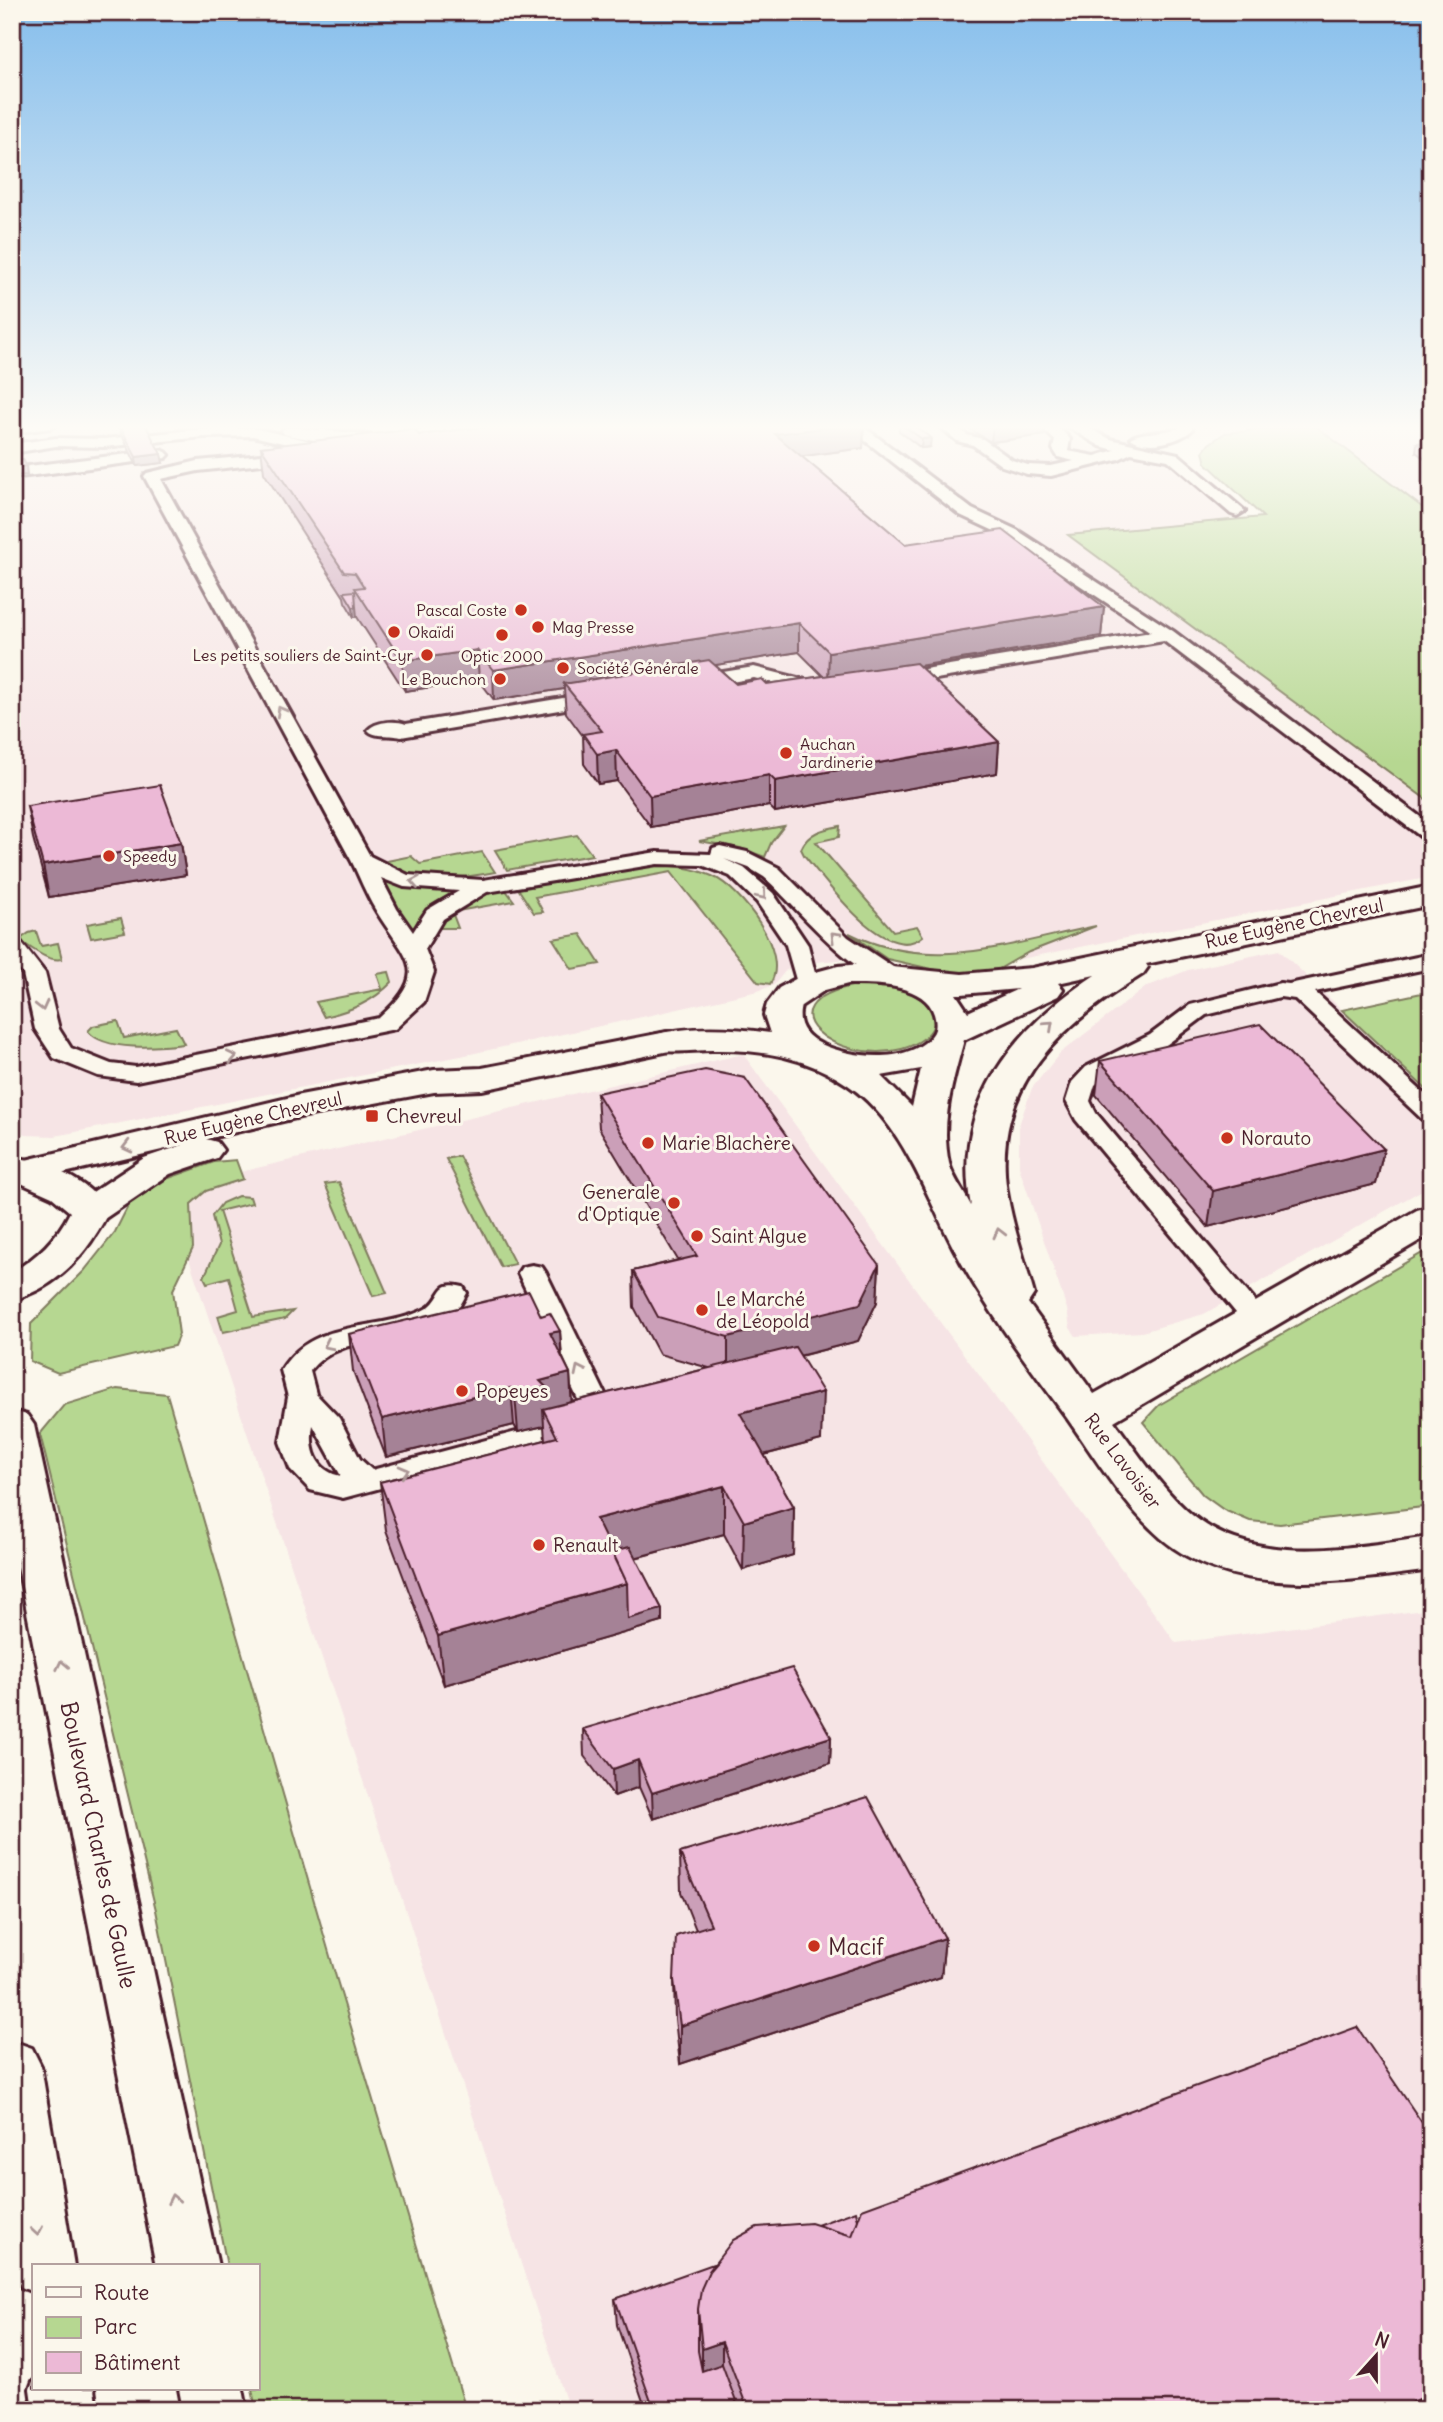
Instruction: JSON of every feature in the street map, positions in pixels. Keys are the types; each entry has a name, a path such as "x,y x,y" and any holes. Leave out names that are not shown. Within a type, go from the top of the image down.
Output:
{"street":[{"name":"Rue Eugène Chevreul","path":"19,1169 300,1106 434,1081 482,1079 667,1042 752,1016 826,978 848,974 962,984 1032,978 1427,899"},
{"name":"Rue Eugène Chevreul","path":"667,1042 736,1038 780,1043 859,1065 889,1065 914,1060 933,1051 949,1036 1041,991 1157,952"},
{"path":"1022,1323 990,1198 986,1167 990,1132 1005,1084 1018,1060 1050,1023 1104,983 1157,952"},
{"path":"897,977 926,988 943,1000 952,1013 949,1036"},
{"path":"799,990 783,1007 781,1020 788,1036 817,1055"},
{"name":"Rue Lavoisier","path":"933,1169 927,1143 928,1103 949,1036"},
{"name":"Rue Lavoisier","path":"817,1055 855,1073 876,1089 911,1133 933,1169 965,1237 1022,1323 1146,1496 1172,1524 1225,1555 1288,1566 1339,1564 1431,1553"},
{"name":"Rue Eugène Chevreul","path":"90,1211 157,1166 216,1146 372,1116 444,1098 482,1079"},
{"path":"15,1290 62,1255 80,1233 90,1211 82,1198 60,1185 19,1169"},
{"path":"1089,1416 1431,1218"},
{"name":"Boulevard Charles de Gaulle","path":"12,1425 187,2264"},
{"path":"12,2066 20,2173 43,2264"},
{"path":"62,2390 65,2410"},
{"path":"211,2390 215,2410"}],"lane":[{"path":"12,946 34,973 47,1029 62,1053 107,1072 136,1074 387,1024 412,1002 423,972 414,948 387,909 362,860 175,537"},
{"path":"1017,537 1167,635 1431,835"},
{"path":"879,682 1167,635"},
{"path":"675,686 754,673 825,691 838,689"},
{"path":"378,730 398,727 401,731 622,694"},
{"path":"362,860 404,881 483,886 704,850 729,853 759,864 788,884 845,946 897,977"},
{"path":"657,858 705,859 729,868 750,882 786,926 797,945 799,990"},
{"path":"414,948 435,915 483,886"},
{"path":"1256,1320 1085,1115 1078,1101 1084,1082 1095,1072 1142,1049 1198,1010 1280,990 1294,990 1431,961"},
{"path":"1294,990 1302,993 1431,1114"},
{"path":"303,1397 295,1442 305,1469 321,1483 343,1487 592,1422 598,1410 532,1273"},
{"path":"370,1480 356,1474 346,1462 330,1426 303,1397 295,1370 300,1359 336,1340 423,1320 440,1313 453,1293"}],"shaded area":[{"path":"12,537 1072,537 1431,803 1431,877 951,973 887,959 816,962 786,970 774,985 758,991 461,1056 55,1136 25,1135 12,1118"},
{"path":"1279,950 1431,1094 1431,1185 1204,1314 1142,1332 1076,1336 1070,1328 1067,1309 1019,1167 1019,1125 1032,1088 1060,1053 1146,987 1188,970"},
{"path":"743,1054 1176,1643 1431,1609 1431,2410 569,2410 167,1193 223,1176"}],"green space":[{"path":"1071,537 1431,537 1431,803"},
{"path":"784,826 771,843 765,857 740,848 699,841"},
{"path":"840,826 839,837 816,842 893,931 917,926 923,936 908,943 892,940 874,931 841,900 804,855 801,849 812,835"},
{"path":"577,835 592,855 507,870 495,850"},
{"path":"482,852 495,872 454,878 427,877 400,870 387,861 411,856 420,864"},
{"path":"638,865 685,868 712,876 724,883 749,908 769,940 775,971 770,984 758,982 671,872 535,897 543,912 534,913 517,887"},
{"path":"380,879 405,885 461,890 425,910 412,933"},
{"path":"505,889 514,901 452,912 458,928 438,928 441,920 456,906 486,893"},
{"path":"121,918 125,932 91,938 87,924"},
{"path":"1096,926 1029,952 999,969 977,973 945,972 887,959 849,933 880,945 910,952 941,953 1002,946"},
{"path":"36,931 41,946 58,943 62,959 45,956 19,940"},
{"path":"581,934 600,964 572,969 553,939"},
{"path":"389,972 392,982 377,995 352,1009 324,1017 316,1002 382,989 377,974"},
{"path":"856,985 893,987 914,995 932,1010 934,1025 922,1039 902,1049 877,1052 853,1049 833,1042 818,1031 810,1019 812,1006 827,994"},
{"path":"1431,991 1431,1094 1342,1010"},
{"path":"118,1021 124,1038 176,1028 184,1044 148,1047 119,1045 96,1038 88,1031 93,1026"},
{"path":"459,1156 515,1264 501,1267 446,1159"},
{"path":"236,1160 243,1179 206,1191 191,1204 193,1248 173,1290 179,1334 174,1346 58,1373 30,1361 31,1324 84,1271 115,1232 129,1204 152,1184 214,1162"},
{"path":"339,1182 387,1293 373,1296 325,1184"},
{"path":"238,1196 250,1197 252,1203 219,1211 253,1317 293,1311 285,1319 223,1332 218,1316 238,1310 229,1277 207,1283 204,1277 219,1245 212,1216 222,1203"},
{"path":"1431,1248 1431,1506 1280,1524 1250,1521 1224,1510 1203,1495 1143,1422 1159,1405"},
{"path":"117,1389 167,1394 336,1977 466,2410 256,2410 252,2390 259,2390 259,2264 227,2264 156,1910 40,1434 64,1405"}],"building":[{"path":"321,537 897,537 905,544 954,537 1012,537 1104,607 829,652 799,623 493,670 477,650 402,661 355,588 364,587 355,573 344,572"},
{"path":"355,591 356,607 353,607 344,592"},
{"name":"Auchan Jardinerie","path":"709,660 736,684 762,679 767,684 916,663 999,742 775,781 769,775 650,796 616,750 597,754 583,734 602,731 564,684"},
{"path":"160,785 181,843 43,865 27,806"},
{"path":"1260,1024 1384,1149 1213,1191 1100,1061"},
{"path":"705,1070 745,1078 879,1265 860,1304 728,1337 658,1317 633,1271 697,1256 597,1093"},
{"path":"529,1291 541,1316 550,1313 560,1331 550,1333 570,1373 540,1381 546,1387 515,1395 511,1388 382,1419 349,1334"},
{"name":"Renault","path":"795,1347 823,1392 740,1413 794,1507 744,1522 724,1486 596,1519 627,1583 438,1636 380,1482 557,1437 543,1409"},
{"path":"630,1547 662,1609 628,1619 627,1583 612,1551"},
{"path":"792,1668 831,1737 652,1793 638,1760 613,1769 583,1729"},
{"name":"Macif","path":"868,1797 945,1938 680,2026 674,1980 676,1936 711,1925 680,1853"},
{"path":"1357,2027 1431,2136 1431,2394 1394,2410 748,2410 722,2342 702,2349 698,2309 701,2289 709,2271 733,2240 757,2227 811,2223 852,2236 862,2209"},
{"path":"856,2211 858,2220 852,2236 817,2225"},
{"path":"716,2263 701,2289 698,2351 702,2371 722,2364 739,2410 654,2410 615,2299"}],"place":[{"name":"Pascal Coste","path":"521,610"},
{"name":"Mag Presse","path":"538,627"},
{"name":"Okaïdi","path":"394,632"},
{"name":"Optic 2000","path":"502,635"},
{"name":"Les petits souliers de Saint-Cyr","path":"427,655"},
{"name":"Société Générale","path":"563,668"},
{"name":"Le Bouchon","path":"500,679"},
{"name":"Auchan Jardinerie","path":"786,753"},
{"name":"Speedy","path":"109,856"},
{"name":"Chevreul","path":"372,1116"},
{"name":"Norauto","path":"1227,1138"},
{"name":"Marie Blachère","path":"648,1143"},
{"name":"Generale d'Optique","path":"674,1203"},
{"name":"Saint Algue","path":"697,1236"},
{"name":"Le Marché de Léopold","path":"702,1310"},
{"name":"Popeyes","path":"462,1391"},
{"name":"Renault","path":"539,1545"},
{"name":"Macif","path":"814,1946"}]}
